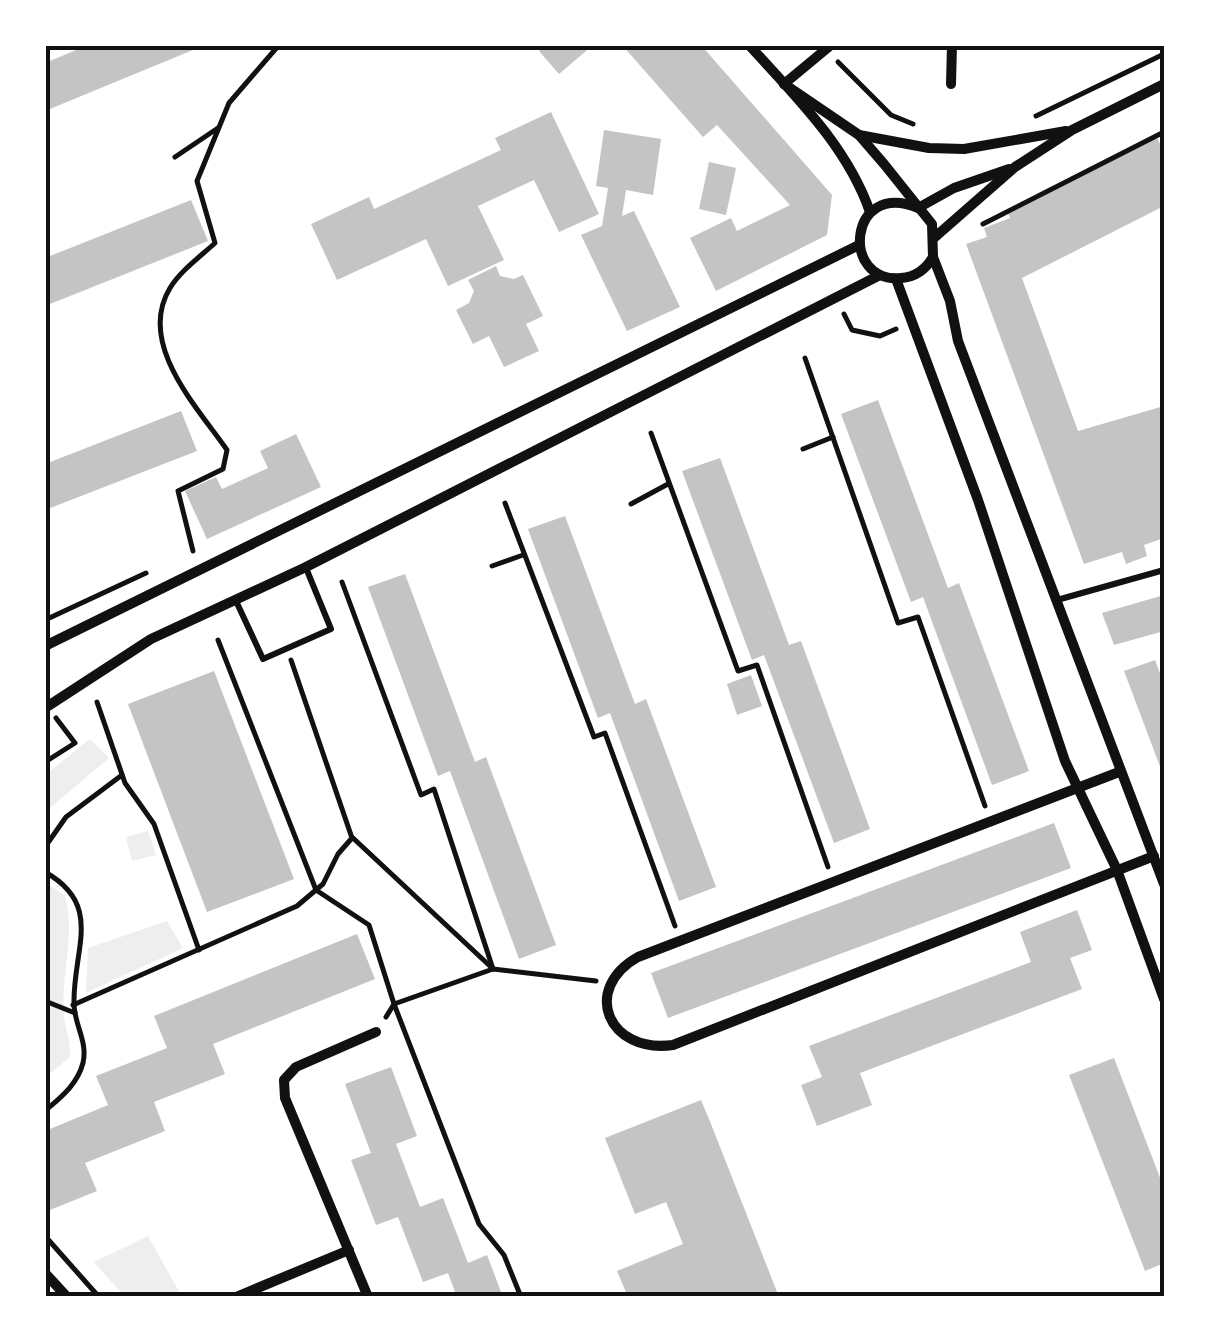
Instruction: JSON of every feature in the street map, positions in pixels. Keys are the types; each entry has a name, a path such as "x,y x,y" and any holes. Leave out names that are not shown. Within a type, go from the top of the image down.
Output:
{"street":[{"path":"749,45 843,154 858,176 870,212"},
{"path":"951,84 952,45"},
{"path":"784,84 828,47"},
{"path":"784,84 859,135 928,218 936,238 933,256 950,301 958,340 1164,884"},
{"path":"936,238 1016,167 1072,130 1164,84"},
{"path":"859,135 929,148 964,148 1072,130"},
{"path":"933,256 914,276 896,279 880,275 868,266 859,246 860,230 870,212 894,202 918,208 954,188 1016,167"},
{"path":"45,646 859,246"},
{"path":"46,707 151,639 306,567 880,275"},
{"path":"896,279 1065,761 1117,870 1164,999"},
{"path":"1119,772 680,941 617,969 609,983 607,1003 620,1034 634,1044 672,1045 1154,856"},
{"path":"368,1297 285,1098 284,1080 296,1068 376,1032"},
{"path":"236,1297 349,1250"},
{"path":"45,1273 67,1297"}],"lane":[{"path":"236,601 263,659 330,629 306,567"},
{"path":"1057,600 1164,570"}],"path":[{"path":"177,558 194,551 178,492 223,469 228,450 172,369 163,348 169,289 215,243 197,181 229,104 280,45"},
{"path":"828,47 890,115 919,126"},
{"path":"1020,120 1164,54"},
{"path":"175,157 218,128"},
{"path":"983,224 1164,132"},
{"path":"852,330 880,336 912,321"},
{"path":"804,358 898,623 918,617 991,822"},
{"path":"650,432 738,670 757,665 834,882"},
{"path":"804,449 833,437"},
{"path":"631,504 669,484"},
{"path":"504,504 594,737 605,733 680,941"},
{"path":"492,566 523,555"},
{"path":"45,620 161,566"},
{"path":"342,582 421,795 434,789 493,969"},
{"path":"218,640 316,890 369,924 394,1004 479,1224 504,1255 521,1297"},
{"path":"286,649 352,838 493,969"},
{"path":"96,702 122,776 154,824 199,950"},
{"path":"45,762 75,743 46,707"},
{"path":"45,847 66,816 122,776"},
{"path":"45,1002 74,1009 297,906 316,890 352,838"},
{"path":"45,872 69,886 79,906 82,932 74,1009 86,1046 82,1066 70,1090 45,1110"},
{"path":"376,1032 394,1004 493,969 609,983"},
{"path":"45,1236 99,1297"}],"shaded area":[{"path":"90,739 109,758 45,812 45,775"},
{"path":"148,831 156,855 132,861 126,837"},
{"path":"48,884 65,896 68,911 63,1002 70,1057 45,1078"},
{"path":"167,921 183,948 86,993 88,948"},
{"path":"148,1236 182,1297 125,1297 94,1262"}],"building":[{"path":"88,45 205,45 45,111 45,63"},
{"path":"546,45 593,45 559,74 539,51"},
{"path":"622,45 701,45 832,195 827,235 716,291 690,238 731,218 737,231 790,205 717,125 703,137"},
{"path":"551,112 599,214 559,232 534,180 478,206 504,260 448,286 426,239 337,280 311,224 369,197 374,209 501,150 495,138"},
{"path":"604,130 661,139 653,195 626,190 622,216 634,211 680,307 627,331 581,235 602,226 608,188 596,186"},
{"path":"1157,138 1164,151 1164,206 1022,278 1078,431 1164,406 1164,538 1144,545 1147,556 1126,564 1122,552 1084,564 966,244 987,237 984,228 1010,218 1008,214"},
{"path":"709,162 736,168 726,215 699,209"},
{"path":"191,200 208,241 45,306 45,258"},
{"path":"496,266 500,276 514,279 523,275 543,316 526,324 539,351 504,367 489,336 473,344 456,310 469,303 474,291 468,280"},
{"path":"878,400 948,588 959,583 1029,771 992,785 923,597 911,602 841,414"},
{"path":"181,411 197,451 45,510 45,464"},
{"path":"296,434 321,487 207,539 185,491 216,477 222,489 268,468 260,451"},
{"path":"720,458 789,645 801,641 870,829 834,843 764,655 752,660 682,471"},
{"path":"565,516 635,704 646,699 716,887 679,901 610,713 598,718 528,529"},
{"path":"405,574 475,762 486,757 556,945 519,959 450,771 438,776 368,587"},
{"path":"1164,595 1164,631 1114,645 1102,613"},
{"path":"1155,660 1164,684 1164,777 1124,671"},
{"path":"214,671 294,879 207,912 128,704"},
{"path":"751,675 762,706 737,715 727,684"},
{"path":"1054,823 1071,868 668,1018 651,973"},
{"path":"1077,910 1092,950 1070,958 1082,989 860,1073 872,1105 817,1126 801,1085 822,1077 809,1046 1031,962 1020,932"},
{"path":"357,934 375,979 213,1044 225,1074 154,1102 165,1131 85,1163 97,1191 45,1212 45,1131 108,1105 96,1076 167,1048 154,1016"},
{"path":"1114,1058 1164,1188 1164,1263 1145,1271 1069,1075"},
{"path":"391,1067 417,1136 396,1144 420,1207 443,1198 468,1263 487,1255 503,1297 457,1297 448,1273 423,1282 398,1217 376,1225 351,1160 371,1153 345,1084"},
{"path":"701,1100 779,1297 628,1297 617,1271 683,1244 666,1202 635,1214 605,1138"}]}
